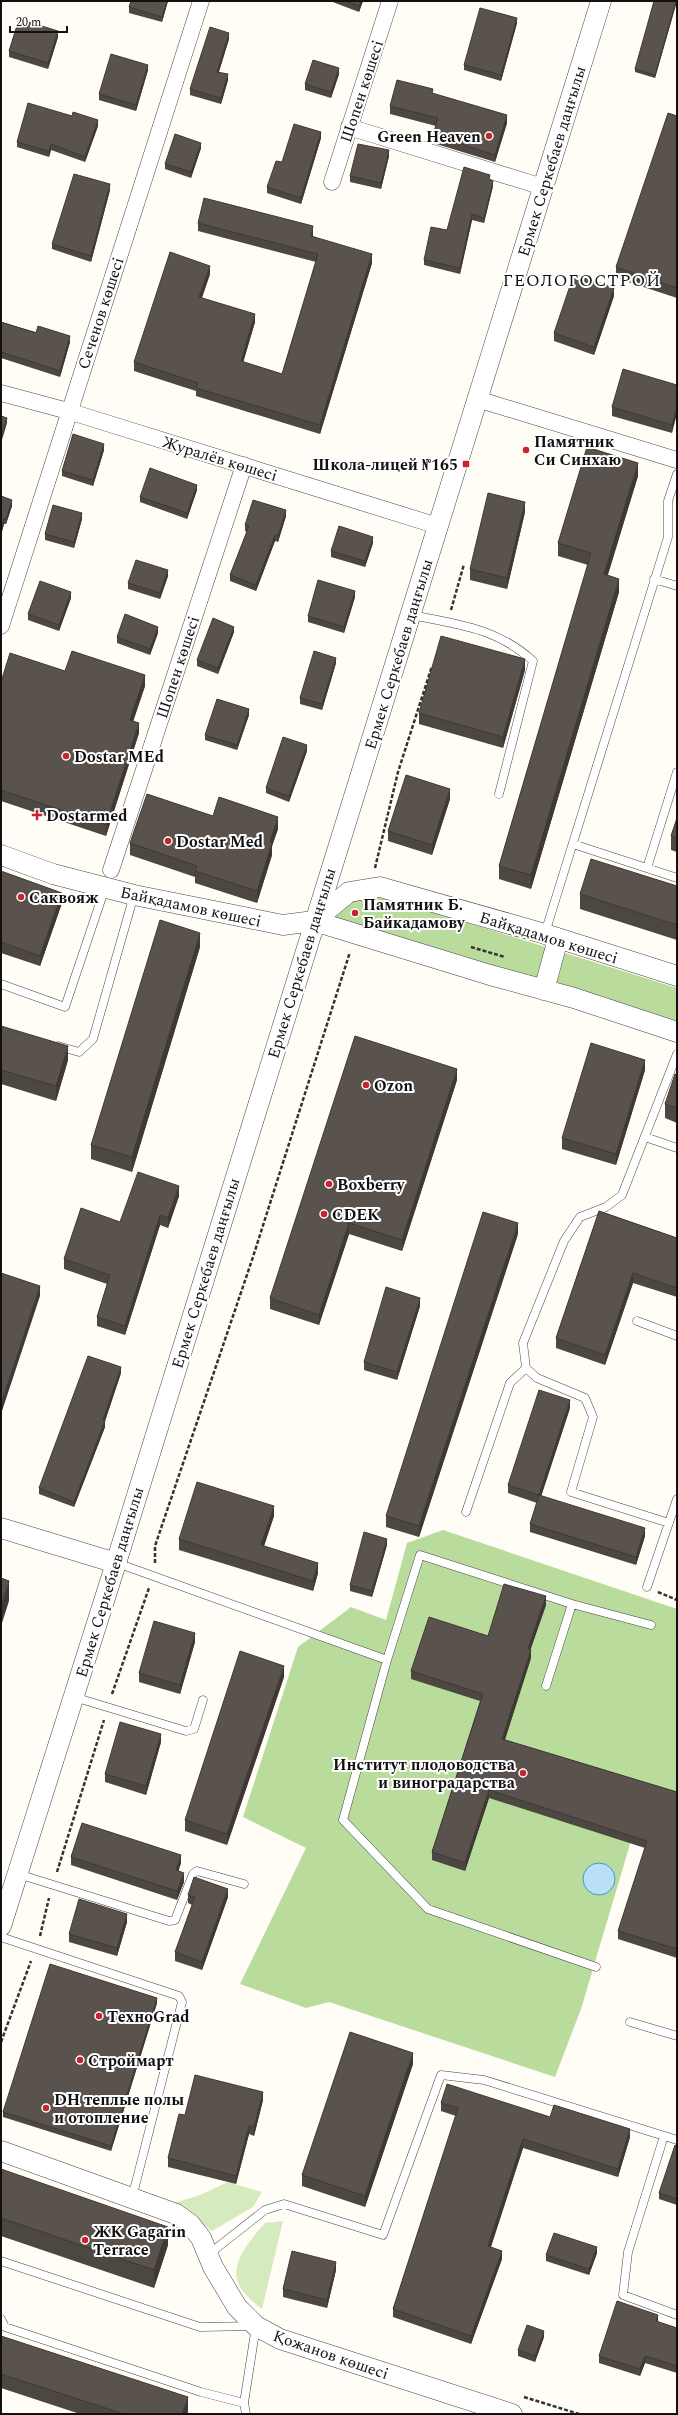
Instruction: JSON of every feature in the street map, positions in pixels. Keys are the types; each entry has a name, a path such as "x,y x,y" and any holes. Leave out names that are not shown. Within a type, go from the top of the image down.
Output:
{"street":[{"name":"Сеченов көшесі","path":"1,626 68,411 201,1"},
{"name":"Шопен көшесі","path":"332,182 390,1"},
{"name":"Ермек Серкебаев даңғылы","path":"1,1926 116,1563 314,921 601,1"},
{"path":"349,127 543,187"},
{"name":"Журалёв көшесі","path":"1,393 68,411 438,526"},
{"path":"477,398 677,460"},
{"name":"Шопен көшесі","path":"111,870 244,465"},
{"name":"Байқадамов көшесі","path":"1,855 53,874 105,888 283,926 314,921 544,990 677,1032"},
{"name":"Байқадамов көшесі","path":"314,921 350,892 370,887 380,887 551,936 677,976"},
{"path":"544,990 551,936"},
{"path":"1,1528 116,1563"},
{"name":"Қожанов көшесі","path":"1,2151 176,2214 190,2224 201,2238 208,2255 237,2307 256,2326 280,2339 512,2414"}],"lane":[{"path":"551,936 573,844 668,537 668,501 677,474"},
{"path":"654,579 677,586"},
{"path":"410,615 473,627 516,645 533,661 499,794"},
{"path":"647,868 677,772"},
{"path":"573,844 677,878"},
{"path":"1,984 65,1007 111,870"},
{"path":"49,1044 79,1052 93,1039 134,894"},
{"path":"669,1523 570,1492 593,1417 585,1398 537,1378 526,1368 523,1343 564,1241 580,1217 606,1207 622,1195 677,1054"},
{"path":"645,1137 677,1148"},
{"path":"637,1321 677,1336"},
{"path":"466,1512 510,1383 526,1368"},
{"path":"647,1587 677,1499"},
{"path":"596,1967 428,1909 343,1820 387,1660 420,1555 572,1604 651,1625"},
{"path":"116,1563 387,1660"},
{"path":"546,1686 572,1604"},
{"path":"74,1696 108,1708 186,1731 194,1729 203,1700"},
{"path":"17,1874 169,1921 175,1920 193,1874 197,1871 244,1884"},
{"path":"1,1937 175,1993 182,2002 132,2198"},
{"path":"630,2022 677,2036"},
{"path":"208,2255 265,2210 284,2204 382,2235 441,2075 484,2080 677,2140"},
{"path":"664,2136 628,2252 623,2295 677,2315"},
{"path":"1,2261 200,2327 256,2326 244,2403 246,2414"},
{"path":"1,2319 5,2327 201,2392 244,2403"}],"path":[{"path":"448,622 464,564"},
{"path":"370,887 398,772 433,665"},
{"path":"1,2042 36,1949 53,1885 108,1708 153,1576 155,1546 252,1260 356,934"},
{"path":"647,1587 677,1600"}],"green space":[{"path":"366,891 677,988 677,1028 325,919"},
{"path":"443,1530 677,1609 677,1805 644,1797 581,2009 555,2077 329,2002 306,2008 240,1984 306,1848 243,1817 298,1647 351,1607 386,1620 407,1543"},
{"path":"228,2182 262,2192 253,2207 212,2231 174,2203 200,2195"},
{"path":"283,2221 262,2309 242,2290 236,2274 237,2266 249,2242 265,2223"}],"water":[{"path":"599,1863 610,1868 615,1879 610,1890 599,1895 588,1890 583,1879 588,1868"}],"building":[{"path":"131,1 167,1 162,17 129,7"},
{"path":"345,1 361,1 359,6"},
{"path":"654,1 676,1 655,75 635,69"},
{"path":"480,8 517,18 501,75 464,65"},
{"path":"19,19 58,31 48,63 9,51"},
{"path":"210,27 229,33 217,72 228,74 221,98 190,89"},
{"path":"111,54 148,65 136,105 99,94"},
{"path":"313,60 339,68 331,92 305,84"},
{"path":"397,80 433,89 432,93 507,115 495,155 433,135 438,118 390,106"},
{"path":"28,103 72,116 73,112 98,120 85,157 51,144 49,151 17,142"},
{"path":"668,113 677,116 677,288 616,267"},
{"path":"294,124 321,132 301,198 267,187 276,161 282,162"},
{"path":"175,134 201,143 191,172 165,164"},
{"path":"358,144 389,150 381,183 350,176"},
{"path":"464,167 490,175 489,179 493,181 484,218 472,214 460,268 424,260 431,227 447,230"},
{"path":"74,174 110,184 91,256 52,244"},
{"path":"204,198 313,226 311,236 372,254 320,425 196,388 198,383 134,362 170,252 210,266 199,297 255,314 241,361 282,374 318,254 198,223"},
{"path":"574,274 614,288 594,347 554,333"},
{"path":"1,322 36,333 38,326 70,336 60,371 1,352"},
{"path":"623,369 677,385 677,406 672,425 612,407"},
{"path":"1,416 7,418 1,437"},
{"path":"73,434 104,444 93,480 62,471"},
{"path":"587,447 638,463 604,574 619,579 531,875 499,866 591,553 558,543"},
{"path":"150,468 197,485 187,513 140,497"},
{"path":"488,493 525,502 507,578 470,569"},
{"path":"1,496 12,500 1,529"},
{"path":"253,500 286,510 278,536 275,535 256,585 230,575 249,526 245,525"},
{"path":"53,505 82,513 74,542 45,534"},
{"path":"339,526 373,537 365,561 331,551"},
{"path":"136,560 168,570 160,593 128,583"},
{"path":"318,580 355,591 344,627 308,616"},
{"path":"40,581 71,592 59,625 28,614"},
{"path":"125,614 158,627 150,649 117,637"},
{"path":"213,618 234,627 218,668 197,660"},
{"path":"441,636 525,659 503,737 419,713"},
{"name":"Dostar MEd","path":"72,651 145,675 130,720 139,723 106,825 1,790 1,682 10,653 65,671"},
{"path":"314,651 336,658 322,704 300,698"},
{"path":"217,699 249,709 237,745 205,735"},
{"path":"283,737 307,745 289,796 266,788"},
{"path":"406,775 450,789 432,845 388,831"},
{"path":"147,794 213,816 219,797 278,817 270,842 272,843 257,891 195,871 197,866 130,843"},
{"path":"677,818 677,838 671,836"},
{"path":"591,859 677,886 677,925 580,894"},
{"path":"1,871 62,893 40,956 1,942"},
{"path":"160,920 200,933 132,1157 91,1145"},
{"path":"1,1026 68,1046 56,1086 1,1070"},
{"path":"355,1036 457,1069 402,1240 349,1223 319,1315 270,1298"},
{"path":"591,1043 645,1060 616,1154 562,1138"},
{"path":"675,1074 677,1075 677,1108 665,1104"},
{"path":"138,1172 179,1186 168,1218 160,1215 125,1326 97,1317 110,1275 64,1259 81,1208 120,1222"},
{"path":"599,1211 677,1238 677,1288 633,1273 605,1355 556,1338"},
{"path":"483,1212 518,1223 419,1526 386,1516"},
{"path":"1,1273 40,1286 1,1404"},
{"path":"386,1287 420,1298 397,1372 364,1362"},
{"path":"88,1356 121,1367 103,1420 105,1421 74,1502 39,1488"},
{"path":"539,1390 570,1400 539,1495 508,1485"},
{"path":"197,1482 274,1506 261,1545 318,1563 313,1581 179,1539"},
{"path":"539,1495 645,1528 636,1557 530,1524"},
{"path":"364,1532 387,1539 372,1591 350,1585"},
{"path":"1,1578 9,1581 1,1606"},
{"name":"Институт плодоводства и виноградарства","path":"504,1584 546,1596 528,1649 531,1650 502,1739 677,1792 677,1949 618,1931 647,1841 489,1790 465,1863 432,1852 483,1694 411,1671 429,1617 488,1636"},
{"path":"154,1621 195,1633 180,1685 139,1673"},
{"path":"240,1651 284,1666 227,1834 185,1820"},
{"path":"120,1722 161,1734 146,1786 105,1774"},
{"path":"82,1823 181,1855 176,1870 184,1873 177,1891 71,1857"},
{"path":"194,1877 228,1889 202,1962 175,1952 195,1897 188,1895"},
{"path":"79,1899 127,1914 117,1948 69,1934"},
{"name":"Строймарт","path":"50,1964 157,1998 111,2146 3,2112"},
{"path":"350,2032 413,2053 365,2196 302,2175"},
{"path":"195,2075 263,2092 254,2127 249,2126 236,2176 168,2158 179,2114 185,2115"},
{"path":"447,2084 550,2117 554,2105 630,2129 618,2169 523,2139 488,2246 502,2251 471,2336 393,2309 458,2108 441,2103"},
{"path":"675,2145 677,2146 677,2199 659,2193"},
{"name":"ЖК Gagarin Terrace","path":"1,2169 168,2227 154,2270 1,2218"},
{"path":"554,2233 597,2247 589,2269 546,2255"},
{"path":"292,2251 336,2262 327,2300 283,2289"},
{"path":"617,2301 658,2315 656,2321 677,2328 677,2366 645,2356 640,2369 599,2356"},
{"path":"527,2325 544,2331 535,2356 518,2350"},
{"path":"1,2336 188,2397 182,2414 124,2414 1,2374"}],"place":[{"name":"Green Heaven","path":"489,136"},
{"name":"Памятник Си Синхаю","path":"526,450"},
{"name":"Школа-лицей №165","path":"466,464"},
{"name":"Dostar MEd","path":"66,756"},
{"name":"Dostarmed","path":"37,815"},
{"name":"Dostar Med","path":"168,841"},
{"name":"Саквояж","path":"21,897"},
{"name":"Памятник Б. Байкадамову","path":"355,913"},
{"name":"Ozon","path":"366,1085"},
{"name":"Boxberry","path":"329,1184"},
{"name":"CDEK","path":"324,1214"},
{"name":"Институт плодоводства и виноградарства","path":"523,1773"},
{"name":"ТехноGrad","path":"99,2016"},
{"name":"Строймарт","path":"80,2060"},
{"name":"DH теплые полы и отопление","path":"46,2108"},
{"name":"ЖК Gagarin Terrace","path":"85,2240"}],"district":[{"name":"ГЕОЛОГОСТРОЙ","path":"582,280"}]}
